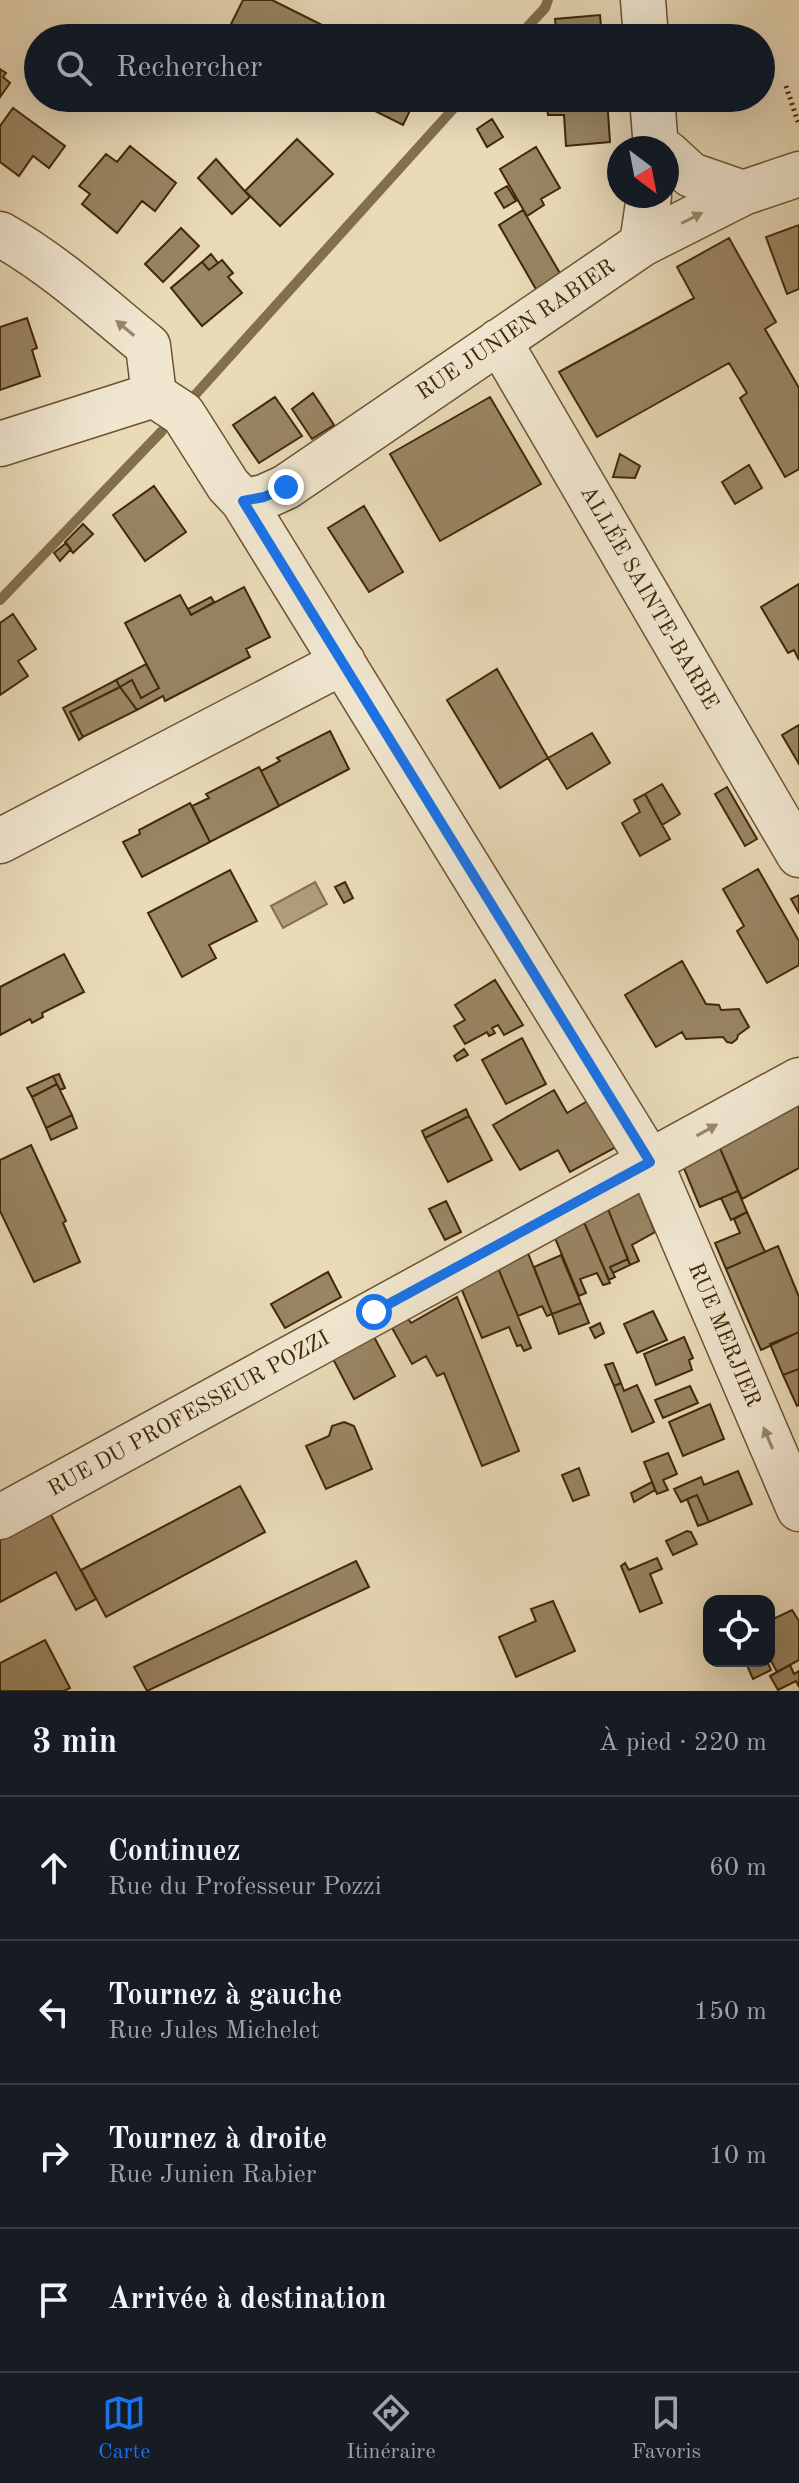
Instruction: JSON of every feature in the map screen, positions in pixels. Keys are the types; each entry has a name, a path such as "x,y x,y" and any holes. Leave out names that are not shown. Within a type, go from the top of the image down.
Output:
{"street":[{"path":"643,0 645,24"},
{"path":"654,112 658,136"},
{"path":"679,165 691,175 743,193"},
{"name":"RUE JUNIEN RABIER","path":"243,501 264,497 286,487 642,244 743,193 799,174"},
{"path":"642,244 647,208"},
{"path":"0,234 24,247 148,346 154,395 0,444"},
{"name":"ALLÉE SAINTE-BARBE","path":"499,341 799,855"},
{"name":"RUE MERJIER","path":"154,395 183,414 228,485 243,501 650,1162 799,1509"},
{"path":"0,841 343,662"},
{"name":"RUE DU PROFESSEUR POZZI","path":"0,1517 799,1080"}],"path":[{"path":"786,86 799,125"}],"shaded area":[{"path":"315,882 327,904 283,928 271,906"}],"building":[{"path":"243,0 272,0 320,24 231,24"},
{"path":"600,15 601,24 556,24 555,19"},
{"path":"0,69 6,73 3,77 10,83 0,97"},
{"path":"13,108 65,146 49,168 33,156 19,176 0,162 0,126"},
{"path":"377,112 409,112 403,125"},
{"path":"548,112 608,112 607,142 566,146 564,115 548,115"},
{"path":"492,119 503,137 487,147 477,129"},
{"path":"297,139 333,174 280,226 245,191"},
{"path":"130,146 176,183 155,211 142,201 117,233 82,204 90,194 79,186 106,154 117,162"},
{"path":"536,147 560,188 541,199 544,205 527,216 500,169"},
{"path":"216,159 250,197 232,214 198,178"},
{"path":"507,186 516,201 504,208 495,193"},
{"path":"523,210 561,275 537,291 499,225"},
{"path":"799,225 799,289 787,294 766,237"},
{"path":"181,228 199,246 163,282 145,264"},
{"path":"729,238 776,322 765,329 799,388 799,469 785,477 740,398 747,393 729,363 597,437 559,372 694,298 677,267"},
{"path":"211,254 218,263 209,270 202,262"},
{"path":"222,260 233,273 228,277 242,293 202,326 171,288 202,262 209,270"},
{"path":"27,318 37,348 32,350 40,376 0,390 0,327"},
{"path":"313,393 334,425 312,439 292,409"},
{"path":"275,397 302,436 259,463 233,425"},
{"path":"490,397 541,484 440,541 390,454"},
{"path":"620,454 640,466 635,478 613,477"},
{"path":"749,465 762,488 735,504 722,482"},
{"path":"154,486 186,532 145,561 113,515"},
{"path":"364,506 403,572 369,592 328,528"},
{"path":"83,524 93,534 73,553 65,542"},
{"path":"66,543 71,549 60,561 54,553"},
{"path":"799,584 799,660 794,650 788,653 761,607"},
{"path":"244,587 270,637 246,649 250,657 165,701 163,696 137,710 120,687 132,680 141,698 159,688 125,623 180,595 191,615"},
{"path":"211,597 214,602 191,615 188,609"},
{"path":"13,614 36,649 18,661 28,676 0,695 0,623"},
{"path":"146,664 159,688 141,698 132,680 120,687 116,680"},
{"path":"497,669 548,758 500,788 447,700"},
{"path":"116,680 120,687 70,712 83,737 79,740 63,708"},
{"path":"120,687 137,710 83,737 70,712"},
{"path":"799,725 799,764 782,735"},
{"path":"330,731 349,769 279,806 261,771 280,761 277,758"},
{"path":"592,733 610,763 567,789 548,758"},
{"path":"259,767 279,806 210,842 192,806 209,798 206,794"},
{"path":"662,784 680,814 662,825 645,794"},
{"path":"727,787 757,839 745,846 715,794"},
{"path":"645,794 670,839 640,856 622,823 640,812 634,800"},
{"path":"190,803 210,842 142,877 123,842"},
{"path":"758,869 799,941 799,965 767,983 737,931 744,926 723,889"},
{"path":"230,870 257,921 209,945 216,958 182,977 148,913"},
{"path":"345,882 353,898 344,903 335,887"},
{"path":"799,895 799,913 791,899"},
{"path":"64,954 84,992 42,1013 43,1017 32,1023 30,1019 0,1035 0,987"},
{"path":"682,961 706,1004 719,1005 721,1010 739,1009 749,1027 732,1043 723,1037 686,1039 682,1032 656,1047 625,995"},
{"path":"495,980 523,1025 504,1035 498,1025 492,1028 495,1033 489,1036 487,1032 465,1044 454,1026 465,1020 455,1005"},
{"path":"522,1038 546,1084 506,1104 482,1060"},
{"path":"464,1049 468,1055 457,1061 454,1056"},
{"path":"59,1074 65,1088 60,1090 53,1076"},
{"path":"53,1076 57,1084 32,1097 27,1088"},
{"path":"57,1084 72,1115 46,1128 32,1097"},
{"path":"554,1090 567,1113 591,1099 620,1145 570,1172 558,1150 520,1170 493,1125"},
{"path":"799,1103 799,1168 742,1199 719,1146"},
{"path":"466,1109 469,1116 425,1138 422,1131"},
{"path":"72,1115 77,1128 51,1140 46,1128"},
{"path":"469,1116 492,1160 448,1182 425,1138"},
{"path":"31,1145 66,1221 63,1223 80,1262 34,1282 0,1211 0,1160"},
{"path":"719,1146 738,1191 700,1207 683,1166"},
{"path":"738,1191 747,1212 731,1220 721,1198"},
{"path":"639,1193 655,1232 632,1245 639,1261 630,1265 608,1209"},
{"path":"446,1201 461,1232 445,1240 429,1209"},
{"path":"608,1209 628,1259 610,1267 615,1277 609,1280 584,1222"},
{"path":"747,1212 765,1252 726,1269 715,1243 740,1233 734,1219"},
{"path":"584,1222 610,1283 603,1285 597,1273 580,1279 586,1293 579,1296 555,1238"},
{"path":"778,1246 799,1297 799,1332 761,1350 726,1269"},
{"path":"528,1253 552,1314 547,1316 542,1306 518,1316 498,1268"},
{"path":"561,1255 581,1303 552,1314 534,1267"},
{"path":"628,1259 630,1265 613,1273 610,1267"},
{"path":"498,1268 531,1348 524,1351 521,1345 517,1346 509,1327 482,1338 461,1288"},
{"path":"328,1272 341,1297 285,1328 271,1304"},
{"path":"457,1297 519,1451 482,1466 444,1373 437,1376 426,1356 412,1364 391,1326 407,1317 411,1323"},
{"path":"581,1303 589,1323 559,1334 552,1314"},
{"path":"653,1311 667,1340 637,1353 624,1324"},
{"path":"600,1323 604,1333 595,1338 590,1328"},
{"path":"799,1332 799,1369 783,1375 770,1344"},
{"path":"373,1335 395,1376 354,1399 332,1357"},
{"path":"684,1337 693,1358 689,1360 692,1370 656,1385 644,1354"},
{"path":"613,1363 621,1383 614,1386 605,1365"},
{"path":"799,1369 799,1405 797,1406 783,1375"},
{"path":"621,1383 624,1391 637,1385 654,1422 632,1432 614,1386"},
{"path":"690,1386 698,1403 663,1418 655,1400"},
{"path":"710,1404 724,1439 683,1456 669,1422"},
{"path":"344,1422 354,1426 372,1469 326,1489 306,1446 329,1436 332,1426"},
{"path":"668,1453 677,1474 663,1480 668,1490 657,1494 644,1462"},
{"path":"579,1468 589,1495 573,1501 562,1475"},
{"path":"738,1471 752,1504 709,1522 697,1495 681,1502 674,1489 701,1477 704,1485"},
{"path":"652,1482 655,1490 634,1502 631,1493"},
{"path":"240,1486 265,1532 106,1617 81,1570"},
{"path":"697,1495 709,1522 698,1526 687,1499"},
{"path":"50,1513 96,1599 76,1610 56,1572 0,1602 0,1540"},
{"path":"691,1532 697,1544 673,1555 666,1541"},
{"path":"657,1558 662,1569 650,1574 662,1603 640,1612 621,1566 625,1563 629,1570"},
{"path":"356,1561 369,1587 147,1691 134,1667"},
{"path":"553,1601 575,1651 516,1677 499,1637 536,1621 531,1609"},
{"path":"792,1610 799,1621 799,1660 777,1672 774,1667 775,1618"},
{"path":"45,1640 70,1688 64,1691 0,1691 0,1663"},
{"path":"790,1665 794,1674 799,1671 799,1687 796,1681 778,1690 770,1676"},
{"path":"748,1667 770,1667 771,1670 753,1679"}],"waterway":[{"path":"530,24 548,0"},
{"path":"195,395 450,112"},
{"path":"0,600 162,431"}],"route":[{"path":"286,487 264,497 243,501 650,1162 374,1312"}]}
